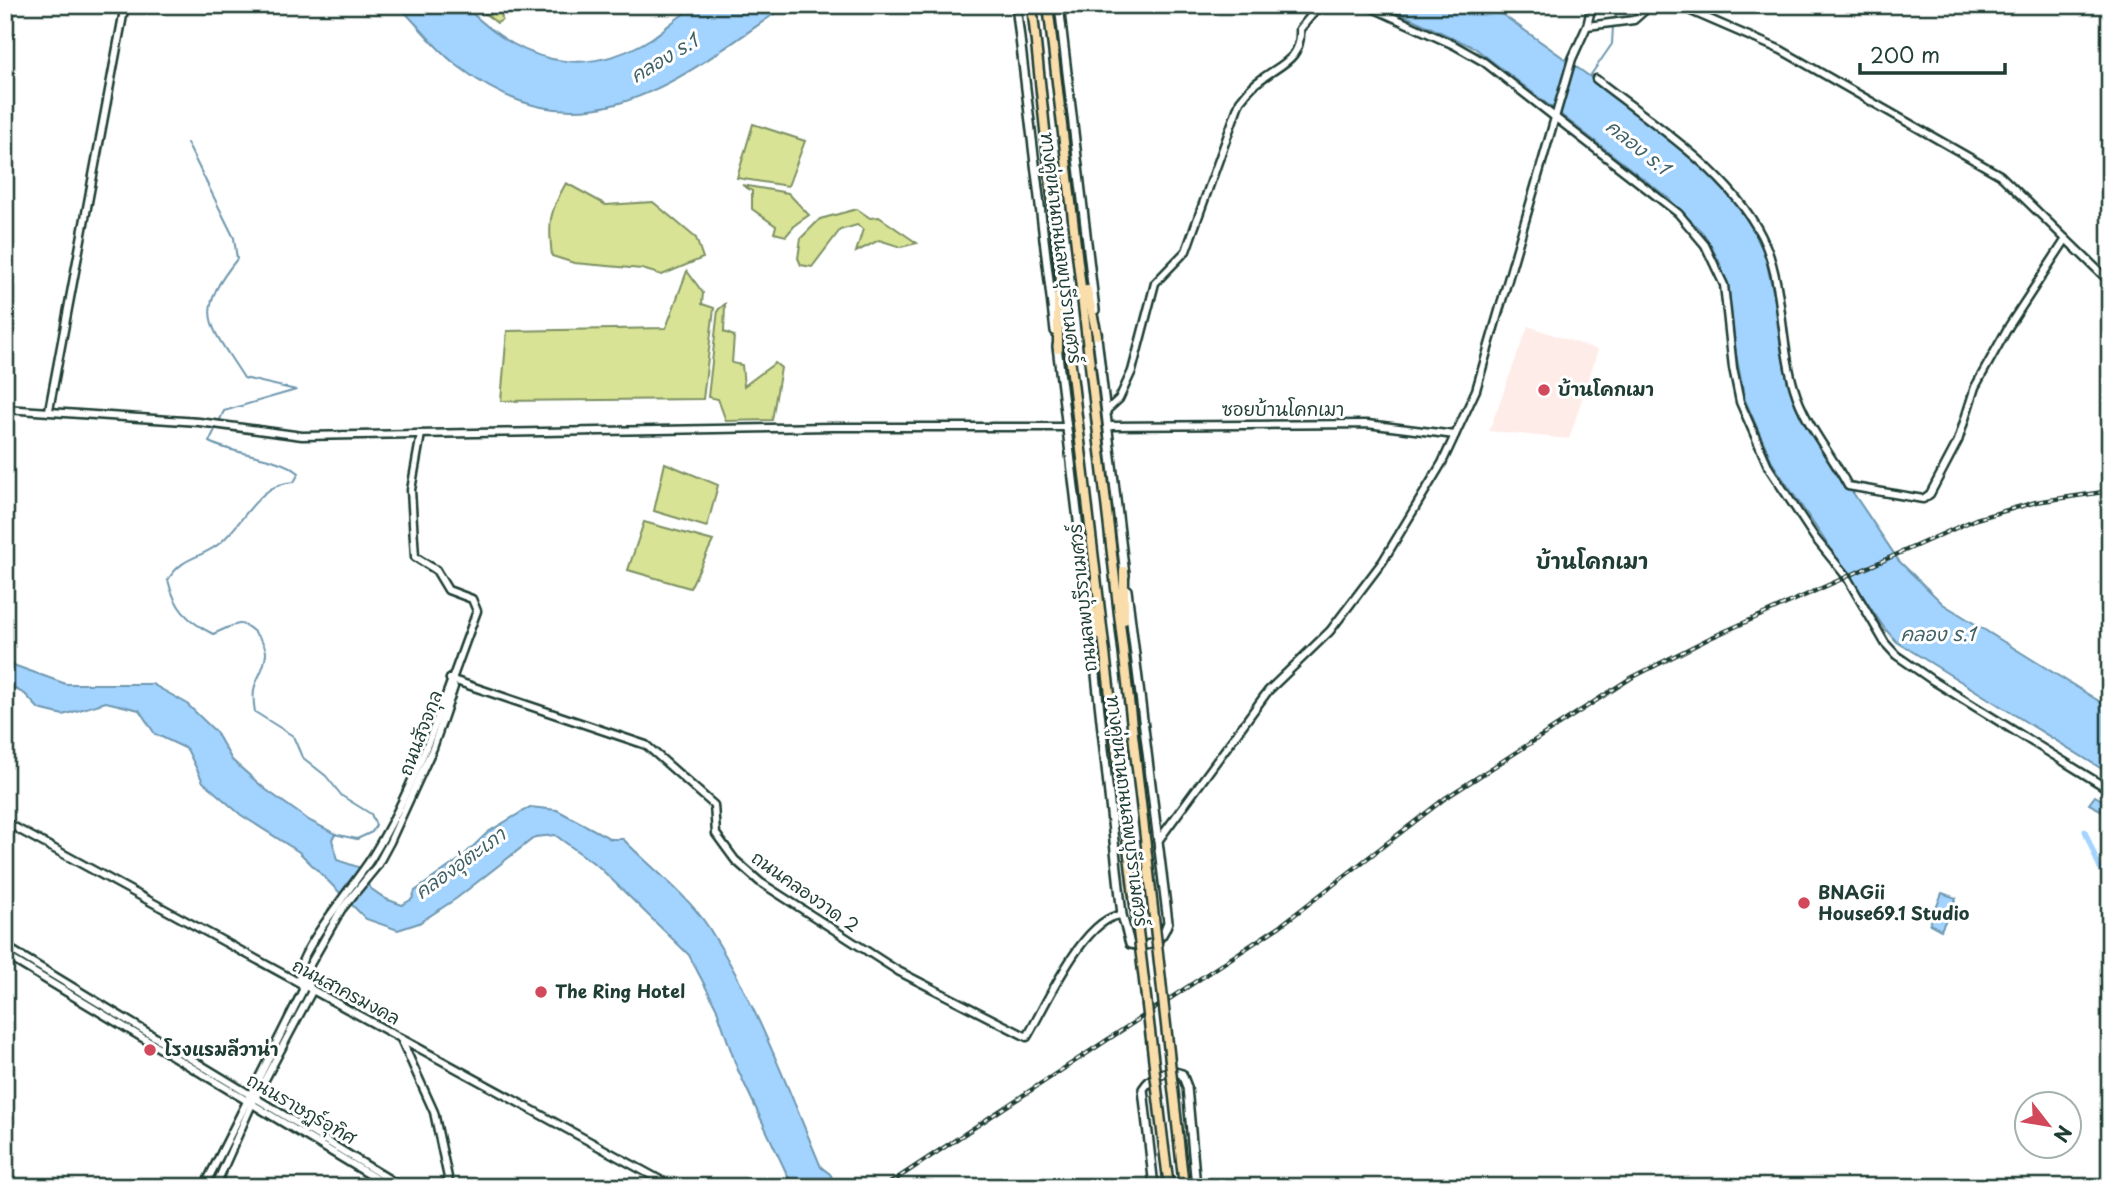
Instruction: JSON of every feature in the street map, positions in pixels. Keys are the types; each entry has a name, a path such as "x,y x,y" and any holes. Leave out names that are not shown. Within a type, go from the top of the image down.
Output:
{"main road":[{"name":"ทางคู่ขนานถนนลพบุรีราเมศวร์","path":"1016,5 1087,590 1122,915 1130,944 1146,947 1160,940 1168,922 1124,571 1083,193 1059,5"},
{"name":"ถนนลพบุรีราเมศวร์","path":"1032,5 1105,662 1169,1187"},
{"name":"ถนนลพบุรีราเมศวร์","path":"1048,5 1078,246 1184,1187"},
{"path":"1045,110 1060,108"},
{"path":"1078,246 1097,335"},
{"path":"1058,349 1059,264"},
{"path":"1124,571 1124,657"},
{"path":"1087,590 1105,662"},
{"path":"1154,1187 1143,1089 1160,1074 1175,1071 1182,1074 1187,1087 1196,1187"}],"street":[{"path":"49,410 125,5"},
{"path":"1107,410 1119,398 1132,371 1155,283 1185,251 1240,101 1257,81 1290,61 1301,43 1300,29 1320,5"},
{"path":"1366,5 1454,45 1484,62 1678,213 1705,244 1724,285 1732,368 1740,402 1769,468 1815,538 1846,576 1885,643 1896,655 1932,680 2110,790"},
{"path":"1158,841 1268,691 1332,629 1383,561 1455,435 1476,390 1572,59 1587,26 1592,5"},
{"path":"1587,26 1634,20 1651,5"},
{"path":"1677,5 1781,50 2000,175 2110,282"},
{"path":"1596,79 1700,162 1738,202 1766,246 1794,390 1809,423 1848,486 1923,499 1930,494 1958,441 1975,387 2009,326 2066,239"},
{"path":"5,409 49,410 211,424 302,436 1066,427"},
{"name":"ซอยบ้านโคกเมา","path":"1109,426 1367,424 1455,435"},
{"path":"421,434 411,490 415,557 436,569 449,590 472,599 477,611 450,679"},
{"name":"ถนนสัจจกุล","path":"215,1187 251,1099 303,986 299,971 371,859 424,753 450,679"},
{"name":"ถนนสัจจกุล","path":"204,1187 312,992 305,973 337,909 377,866 433,748 454,687 450,679"},
{"name":"ถนนคลองวาด 2","path":"450,679 646,745 714,805 716,834 735,860 760,882 898,971 1027,1037 1052,989 1088,938 1104,919 1122,915"},
{"name":"ถนนสาครมงคล","path":"5,822 673,1187"},
{"name":"ถนนราษฏร์อุทิศ","path":"5,946 62,985 402,1187"},
{"name":"ถนนราษฏร์อุทิศ","path":"5,955 62,985"},
{"path":"400,1037 434,1112 450,1187"},
{"name":"ถนนราษฏร์อุทิศ","path":"251,1099 390,1187"}],"shaded area":[{"name":"บ้านโคกเมา","path":"1528,326 1598,350 1569,439 1489,431"}],"green space":[{"path":"474,5 506,5 501,10 502,20 497,23"},
{"path":"753,124 805,141 788,186 737,178"},
{"path":"566,183 606,205 653,202 696,238 703,258 662,275 642,269 574,263 552,256 551,218"},
{"path":"742,185 788,193 809,215 796,224 786,236 774,233 776,226 752,209 752,191"},
{"path":"857,209 870,218 879,217 917,243 901,247 879,240 856,252 863,229 857,225 840,230 812,267 801,265 798,258 801,238 820,219"},
{"path":"687,271 703,293 702,304 714,308 703,399 501,401 507,331 666,328"},
{"path":"725,304 724,332 734,336 732,363 742,365 744,386 775,363 781,368 772,420 726,421 718,399 708,397 718,310"},
{"path":"665,463 718,485 707,527 654,511"},
{"path":"644,522 713,541 690,588 628,570"}],"water":[{"path":"398,5 464,5 506,40 529,52 576,62 626,52 701,5 787,5 710,58 671,81 632,99 592,109 551,109 508,96 462,69 437,47"},
{"name":"คลอง ร.1","path":"1382,5 1489,5 1589,76 1696,161 1737,204 1763,246 1780,323 1787,377 1810,429 1899,561 1943,604 2110,708 2110,774 1897,642 1885,629 1773,464 1745,400 1729,293 1719,261 1704,234 1668,198 1475,48"},
{"name":"คลองอุ่ตะเภา","path":"5,662 66,684 152,684 186,703 216,732 232,760 265,789 310,821 336,834 332,839 337,860 358,867 370,888 386,899 402,905 412,899 415,891 460,859 488,832 530,807 557,810 611,839 623,839 679,892 709,928 742,985 821,1167 830,1174 837,1187 793,1187 737,1068 716,1007 689,955 599,867 555,835 535,837 457,898 419,923 398,930 366,919 299,852 241,815 203,782 187,749 155,734 139,710 106,702 63,715 39,709 25,694 5,684"},
{"path":"2095,796 2110,805 2110,815 2089,804"},
{"path":"1942,893 1956,898 1941,930 1930,924"}],"waterway":[{"path":"1614,20 1620,5"},
{"path":"1590,76 1612,44 1613,26"},
{"path":"187,143 234,238 237,259 223,278 210,307 215,331 244,378 296,390 224,411 209,442 269,459 299,473 294,482 282,484 261,496 220,543 180,566 168,580 178,606 196,624 213,634 239,624 252,630 261,640 266,654 255,686 255,712 293,736 302,757 326,776 342,796 371,814 376,825 372,832 357,839 334,834"},
{"path":"2085,831 2100,869 2110,878"}],"railway":[{"path":"884,1187 1280,926 1444,799 1631,678 1710,638 1976,519 2036,502 2110,491"}],"place":[{"name":"บ้านโคกเมา","path":"1544,390"},
{"name":"BNAGii House69.1 Studio","path":"1804,903"},
{"name":"The Ring Hotel","path":"541,992"},
{"name":"โรงแรมลีวาน่า","path":"150,1050"}],"district":[{"name":"บ้านโคกเมา","path":"1592,562"}]}
